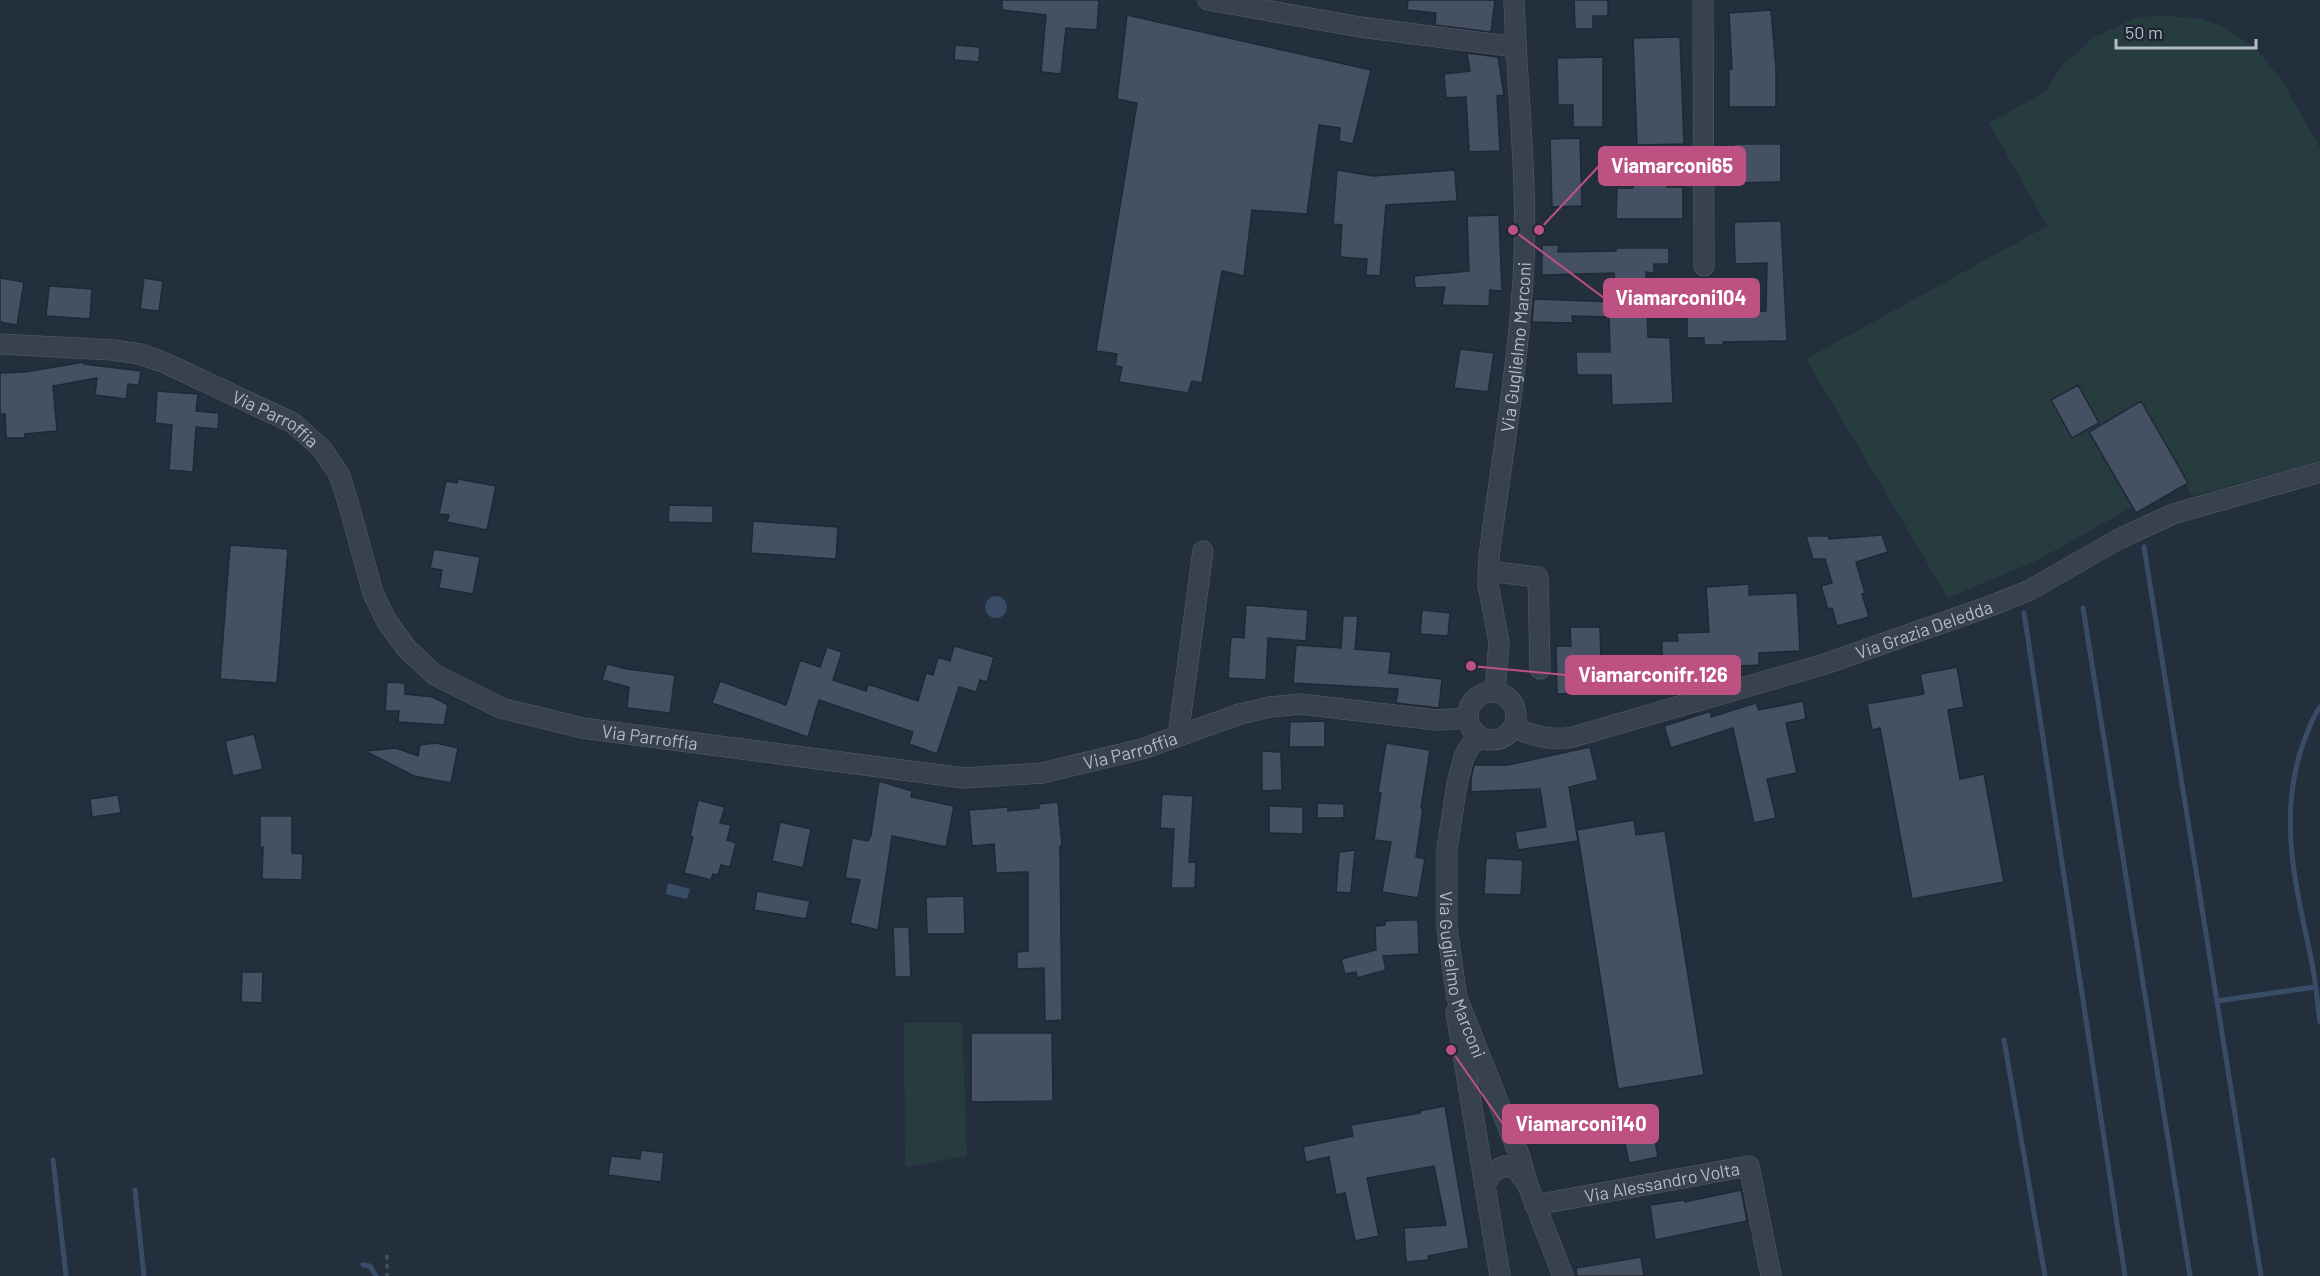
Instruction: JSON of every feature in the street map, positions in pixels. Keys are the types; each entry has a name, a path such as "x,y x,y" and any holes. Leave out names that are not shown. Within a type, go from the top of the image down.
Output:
{"street":[{"path":"1208,0 1360,27 1516,47"},
{"name":"Via Guglielmo Marconi","path":"1494,692 1499,642 1488,585 1488,572 1515,366 1523,280 1524,188 1514,0"},
{"path":"1703,0 1704,266"},
{"name":"Via Parroffia","path":"0,344 140,354 173,366 293,423 321,448 339,474 374,593 386,620 407,649 435,675 501,708 582,728 964,778 1042,773 1142,749 1240,714 1270,707 1300,704 1437,720 1468,718"},
{"name":"Via Grazia Deledda","path":"1513,727 1528,734 1548,738 1573,737 1825,664 2022,593 2117,540 2173,514 2320,472"},
{"path":"1178,736 1203,551"},
{"path":"1488,572 1538,577 1540,669"},
{"path":"1494,692 1503,694 1514,706 1516,714 1513,727 1501,738 1489,740 1481,737 1474,732 1468,718 1468,710 1478,696 1494,692"},
{"name":"Via Guglielmo Marconi","path":"1481,737 1470,746 1464,757 1457,784 1447,849 1446,929 1457,998 1520,1157 1527,1183 1563,1276"},
{"path":"1457,998 1457,1022 1503,1274"},
{"path":"1486,1184 1491,1173 1504,1166 1515,1168 1527,1183"},
{"name":"Via Alessandro Volta","path":"1535,1205 1749,1166 1771,1276"},
{"path":"1544,1276 1555,1257"}],"path":[{"path":"387,1255 387,1276"}],"green space":[{"path":"2158,15 2200,19 2221,26 2254,47 2281,79 2320,148 2320,461 2192,496 2186,484 2166,496 2163,490 2147,499 2150,505 2136,513 2132,507 2036,561 1948,598 1806,359 2047,226 1989,123 2045,92 2062,66 2093,38 2133,19"},
{"path":"962,1022 967,1156 905,1167 904,1023"}],"water":[{"path":"996,596 1004,599 1007,607 1004,615 996,618 988,615 985,607 988,599"},
{"path":"668,883 690,889 687,899 666,894"}],"building":[{"path":"1002,0 1099,0 1097,30 1066,28 1061,74 1041,72 1046,15 1002,10"},
{"path":"1408,0 1495,0 1491,32 1435,25 1436,13 1407,10"},
{"path":"1574,0 1608,0 1608,16 1593,16 1593,29 1575,29"},
{"path":"1771,10 1776,68 1776,107 1729,107 1729,69 1732,69 1729,13"},
{"path":"1127,15 1371,70 1353,144 1339,141 1340,128 1319,125 1307,214 1252,210 1244,276 1222,271 1202,383 1192,381 1188,393 1119,382 1122,367 1115,366 1117,354 1096,351 1137,103 1117,99"},
{"path":"1680,37 1684,144 1637,145 1633,38"},
{"path":"955,45 980,47 979,62 954,60"},
{"path":"1467,53 1498,57 1504,95 1497,96 1500,151 1469,152 1466,97 1446,98 1444,74 1470,71"},
{"path":"1603,57 1603,127 1573,127 1573,105 1558,105 1557,58"},
{"path":"1580,138 1582,206 1552,207 1550,139"},
{"path":"1734,144 1781,144 1781,182 1734,183"},
{"path":"1337,170 1373,176 1455,170 1457,201 1386,205 1380,276 1366,275 1367,259 1340,257 1342,225 1333,224"},
{"path":"1633,180 1667,180 1667,187 1683,187 1683,219 1616,219 1617,188 1633,188"},
{"path":"1499,215 1502,291 1490,290 1489,306 1442,305 1445,287 1415,288 1414,276 1469,271 1467,216"},
{"path":"1781,221 1787,341 1723,342 1723,345 1704,345 1704,338 1687,338 1687,302 1724,303 1724,312 1766,311 1767,263 1735,264 1734,222"},
{"path":"1542,245 1559,245 1558,252 1616,251 1616,248 1669,248 1669,264 1654,264 1654,273 1646,272 1648,337 1670,338 1673,403 1612,405 1611,375 1577,375 1576,352 1610,352 1609,317 1572,316 1573,323 1532,322 1534,299 1617,302 1614,273 1542,275"},
{"path":"0,278 24,282 17,325 0,322"},
{"path":"144,278 163,281 159,311 140,309"},
{"path":"49,286 92,289 90,319 46,316"},
{"path":"1460,349 1494,353 1488,392 1454,388"},
{"path":"84,362 84,364 141,371 139,385 128,384 126,399 95,395 97,378 53,386 57,431 25,434 25,438 6,438 5,414 0,414 0,373 25,372"},
{"path":"2078,385 2099,423 2072,438 2051,400"},
{"path":"157,391 198,394 196,411 219,413 218,429 196,427 193,472 169,470 172,425 155,423"},
{"path":"2141,401 2188,483 2136,513 2089,432"},
{"path":"458,479 496,486 487,530 447,522 449,515 439,514 446,481 457,483"},
{"path":"669,505 713,506 713,523 668,522"},
{"path":"753,521 838,527 836,559 751,553"},
{"path":"1882,535 1888,552 1856,562 1869,617 1837,626 1832,608 1828,609 1821,586 1832,583 1825,559 1813,559 1806,536 1829,536 1829,539"},
{"path":"230,545 288,549 277,683 220,679"},
{"path":"434,549 480,557 473,594 439,588 442,570 430,568"},
{"path":"1749,584 1749,595 1797,593 1800,651 1759,653 1759,665 1709,668 1710,685 1696,689 1621,691 1620,659 1662,658 1662,641 1678,641 1677,633 1709,632 1706,587"},
{"path":"1246,605 1308,610 1306,641 1268,638 1266,680 1228,678 1231,637 1244,638"},
{"path":"1422,610 1450,613 1448,636 1420,634"},
{"path":"1343,616 1358,616 1355,649 1391,652 1389,673 1442,679 1439,708 1396,703 1398,689 1293,683 1296,645 1341,648"},
{"path":"1570,627 1600,627 1601,658 1588,658 1589,693 1557,694 1556,646 1571,646"},
{"path":"954,646 994,657 987,682 980,680 976,692 959,687 937,754 909,744 913,732 819,700 808,737 712,703 720,681 786,705 800,660 820,667 827,647 842,652 833,680 866,691 868,684 918,701 926,673 933,675 938,657 950,661"},
{"path":"607,664 675,675 670,713 627,708 629,687 602,680"},
{"path":"1957,667 1964,707 1948,710 1960,779 1984,774 2004,882 1912,899 1880,728 1872,730 1867,704 1924,694 1920,674"},
{"path":"387,682 405,683 405,694 433,697 448,705 444,725 398,722 399,711 385,711"},
{"path":"1803,701 1806,719 1786,723 1797,773 1767,779 1776,818 1754,823 1733,728 1671,748 1664,726 1711,711 1711,717 1756,703 1759,710"},
{"path":"1325,721 1325,747 1289,747 1290,722"},
{"path":"254,734 263,769 233,776 225,741"},
{"path":"436,743 458,748 451,783 414,776 365,751 396,748 418,756 420,745"},
{"path":"1386,743 1430,750 1416,857 1425,859 1418,898 1382,892 1391,842 1374,840 1381,793 1378,792"},
{"path":"1590,747 1598,780 1569,787 1578,841 1518,850 1515,832 1546,827 1540,789 1471,792 1474,765 1508,765"},
{"path":"1262,751 1281,752 1282,790 1262,791"},
{"path":"879,781 912,791 911,797 954,806 946,847 892,836 878,930 850,923 860,880 845,878 852,838 868,841 871,835"},
{"path":"1162,794 1193,796 1189,862 1196,862 1195,888 1171,888 1174,829 1160,828"},
{"path":"118,795 121,813 92,817 90,799"},
{"path":"698,800 725,807 720,823 731,825 727,840 736,843 730,867 721,865 718,875 713,874 711,880 684,873 693,837 690,836"},
{"path":"1058,802 1062,846 1060,846 1062,1020 1045,1021 1044,968 1017,969 1017,952 1028,951 1028,872 996,873 994,844 972,846 969,810 1008,807 1008,811 1039,808 1039,804"},
{"path":"1317,803 1344,804 1344,818 1317,818"},
{"path":"1269,806 1303,807 1303,834 1269,833"},
{"path":"260,816 292,816 292,853 303,854 302,880 262,879 263,847 260,847"},
{"path":"1634,820 1636,835 1665,831 1704,1075 1618,1089 1577,830"},
{"path":"780,822 811,829 803,868 772,861"},
{"path":"1355,850 1351,893 1336,892 1339,852"},
{"path":"1486,858 1523,860 1521,895 1484,894"},
{"path":"757,891 810,901 806,919 754,910"},
{"path":"964,896 965,934 927,934 926,897"},
{"path":"1418,920 1419,954 1383,956 1386,970 1357,978 1356,972 1345,974 1341,959 1376,950 1375,926 1385,925 1385,921"},
{"path":"893,927 909,927 911,977 895,977"},
{"path":"242,972 263,972 262,1003 241,1002"},
{"path":"971,1033 1052,1033 1053,1101 971,1102"},
{"path":"1445,1106 1469,1248 1428,1256 1429,1260 1406,1262 1404,1228 1446,1225 1434,1166 1367,1178 1379,1236 1355,1241 1345,1193 1336,1195 1329,1157 1306,1162 1303,1147 1353,1136 1351,1125 1420,1113 1420,1111"},
{"path":"1653,1129 1658,1157 1629,1163 1623,1134"},
{"path":"641,1150 664,1153 661,1182 608,1175 611,1156 640,1159"},
{"path":"1741,1190 1747,1221 1655,1240 1650,1205 1684,1200 1685,1202"},
{"path":"1641,1257 1644,1276 1577,1276 1576,1268"}],"waterway":[{"path":"2144,547 2261,1276"},
{"path":"2083,608 2190,1276"},
{"path":"2024,613 2125,1276"},
{"path":"2320,707 2308,729 2296,770 2291,797 2290,823 2295,875 2313,970 2320,1022"},
{"path":"2217,1001 2315,987"},
{"path":"2004,1040 2045,1276"},
{"path":"53,1160 66,1276"},
{"path":"135,1190 144,1276"},
{"path":"363,1265 370,1266 376,1276"}],"place":[{"name":"Viamarconi104","path":"1513,230"},
{"name":"Viamarconi65","path":"1539,230"},
{"name":"Viamarconifr.126","path":"1471,666"},
{"name":"Viamarconi140","path":"1451,1050"}]}
